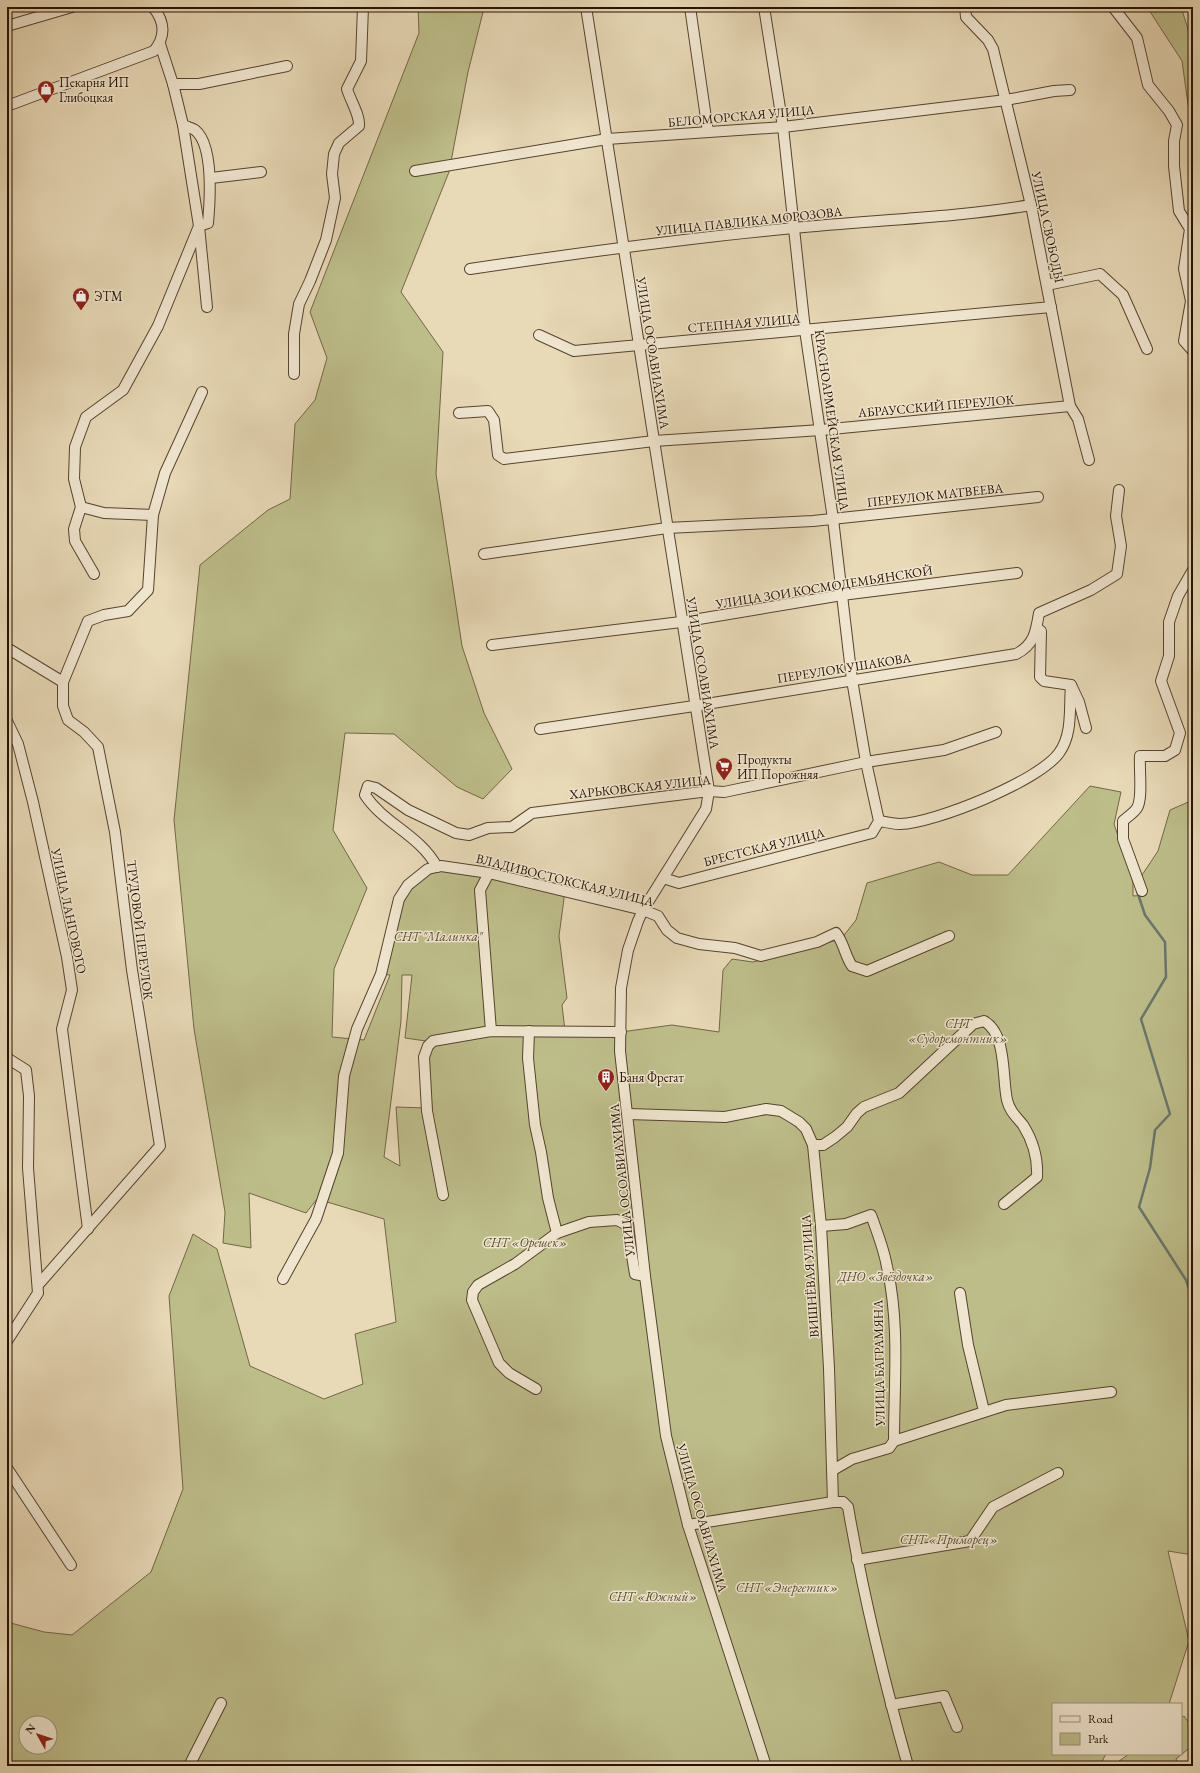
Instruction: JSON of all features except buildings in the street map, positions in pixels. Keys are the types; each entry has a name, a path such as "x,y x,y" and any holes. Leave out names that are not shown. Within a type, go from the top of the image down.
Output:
{"street":[{"path":"7,26 72,7"},
{"path":"7,106 154,51 160,44 164,34 163,25 153,7"},
{"path":"294,374 294,334 299,304 326,240 335,198 332,174 334,154 338,143 359,126 360,117 352,105 347,90 361,61 364,7"},
{"name":"УЛИЦА ОСОАВИАХИМА","path":"586,7 694,706 709,791 706,809 643,910 628,950 622,988 620,1051 645,1276 666,1436 688,1525 766,1766"},
{"path":"690,7 708,132"},
{"name":"КРАСНОАРМЕЙСКАЯ УЛИЦА","path":"764,7 783,127 805,330 833,518 852,680 866,762 879,821"},
{"name":"УЛИЦА СВОБОДЫ","path":"965,7 966,17 988,40 993,49 1031,205 1070,406 1078,420 1089,460"},
{"path":"1113,7 1137,38 1148,85 1169,111 1177,125 1174,141 1174,166 1179,211 1190,229 1184,269 1191,301 1184,341 1193,351"},
{"path":"160,44 173,84 183,125 199,226 207,307"},
{"path":"173,84 199,84 287,66"},
{"name":"БЕЛОМОРСКАЯ УЛИЦА","path":"415,171 607,139 783,127 1006,100 1054,91 1070,90"},
{"path":"94,574 75,541 74,529 81,507 74,479 75,447 86,417 123,390 158,326 199,226 208,223 211,178 202,139 194,130 183,125"},
{"path":"211,178 261,172"},
{"name":"УЛИЦА ПАВЛИКА МОРОЗОВА","path":"470,269 624,246 795,228 950,216 1031,205"},
{"path":"1047,285 1100,274 1122,295 1147,349"},
{"name":"СТЕПНАЯ УЛИЦА","path":"539,335 574,351 1051,307"},
{"path":"81,507 104,513 154,515 165,472 202,392"},
{"name":"АБРАУССКИЙ ПЕРЕУЛОК","path":"459,413 488,411 494,420 498,455 504,460 654,442 821,430 1070,406"},
{"name":"ПЕРЕУЛОК УШАКОВА","path":"540,729 694,706 1016,654 1027,649 1037,628 1039,613 1091,590 1117,574 1121,546 1116,516 1119,490"},
{"name":"ПЕРЕУЛОК МАТВЕЕВА","path":"484,554 667,528 813,521 1038,497"},
{"name":"ТРУДОВОЙ ПЕРЕУЛОК","path":"38,1285 160,1146 132,970 115,832 98,747 84,732 68,720 63,706 63,682 88,621 104,615 128,611 148,590 154,515"},
{"path":"1142,891 1123,839 1123,821 1138,808 1141,790 1138,771 1140,756 1165,756 1175,750 1180,733 1161,681 1169,656 1169,622 1178,596 1193,570"},
{"name":"УЛИЦА ЗОИ КОСМОДЕМЬЯНСКОЙ","path":"492,645 681,622 842,595 1017,573"},
{"path":"1037,628 1041,630 1040,677 1044,681 1070,685"},
{"path":"7,648 63,682"},
{"path":"1070,685 1079,702 1086,728"},
{"path":"879,821 900,824 928,819 975,804 1026,778 1046,765 1059,754 1068,736 1070,685"},
{"name":"УЛИЦА ЛАНГОВОГО","path":"7,721 18,744 31,795 67,957 72,990 62,1029 88,1229"},
{"name":"ХАРЬКОВСКАЯ УЛИЦА","path":"438,867 415,839 371,805 365,795 368,786 376,788 408,810 456,833 468,834 488,828 512,827 532,813 709,791 724,792 866,762 944,750 996,732"},
{"name":"БРЕСТСКАЯ УЛИЦА","path":"663,878 679,883 872,833 879,821"},
{"path":"283,1278 316,1219 338,1152 344,1076 357,1029 380,974 400,899 408,885 428,869 438,867"},
{"name":"ВЛАДИВОСТОКСКАЯ УЛИЦА","path":"438,867 489,873 643,910 658,916 667,930 677,938 699,944 735,948 761,956 817,942 836,933 841,939 846,957 852,966 867,971 949,936"},
{"path":"489,873 480,890 491,1032"},
{"path":"813,1145 823,1145 835,1137 847,1127 857,1113 864,1107 899,1093 973,1024 984,1021 992,1025 999,1044 1003,1061 1003,1080 1011,1113 1022,1124 1029,1136 1038,1161 1037,1177 1004,1204"},
{"path":"529,1031 528,1058 534,1125 541,1152 548,1198 557,1233"},
{"path":"443,1195 427,1111 424,1057 428,1046 433,1041 491,1032 621,1032"},
{"path":"7,1058 26,1070 29,1096 28,1168 38,1285 38,1293 7,1341"},
{"name":"ВИШНЁВАЯ УЛИЦА","path":"628,1114 725,1117 766,1109 780,1111 800,1122 806,1128 813,1145 821,1226 833,1470 833,1502"},
{"name":"УЛИЦА БАГРАМЯНА","path":"821,1226 846,1224 871,1215 888,1268 892,1296 894,1328 894,1441"},
{"path":"536,1390 508,1373 499,1363 472,1300 473,1292 478,1285 515,1264 557,1233 588,1222 617,1220 627,1225 635,1274 645,1276"},
{"path":"960,1293 968,1345 984,1411"},
{"path":"833,1470 852,1459 889,1448 894,1441 984,1411 1006,1405 1111,1392"},
{"path":"7,1468 72,1565"},
{"path":"857,1560 970,1541 993,1507 1058,1472"},
{"path":"688,1525 833,1502 843,1502 848,1507 857,1560 891,1705 908,1766"},
{"path":"891,1705 944,1696 957,1727"},
{"path":"189,1766 221,1703"}],"green space":[{"path":"418,7 484,8 468,72 449,172 401,292 443,352 436,474 462,646 484,713 512,769 483,799 457,787 394,734 345,733 333,830 367,888 334,969 332,1037 364,1040 390,975 381,974 408,885 441,866 565,891 559,936 567,998 562,1005 565,1031 621,1032 672,1025 719,1032 723,970 732,959 753,962 841,939 856,920 867,883 939,862 972,875 1008,875 1090,786 1121,792 1114,824 1133,881 1133,896 1145,895 1142,875 1158,851 1170,810 1193,800 1193,1555 1168,1551 1189,1641 1169,1703 1052,1703 1052,1755 1105,1755 1100,1765 1115,1764 1128,1755 1181,1755 1176,1759 1179,1766 7,1766 7,1622 44,1632 72,1635 151,1572 183,1489 169,1296 193,1234 217,1249 250,1366 324,1399 363,1384 355,1334 396,1322 384,1219 317,1199 306,1213 249,1193 251,1248 223,1243 225,1212 194,1029 174,820 200,565 268,510 290,499 295,424 315,400 327,358 310,312 419,33","holes":["402,975 412,975 405,1038 426,1041 428,1046 427,1108 396,1107 400,1166 384,1157 401,1021"]},
{"path":"1147,7 1181,7 1193,45 1193,140 1182,61"},
{"path":"1184,1716 1193,1728 1193,1745 1182,1754 1182,1717"}],"waterway":[{"path":"1137,891 1145,915 1165,942 1166,977 1141,1019 1170,1114 1155,1130 1150,1168 1139,1207 1186,1280 1193,1300"}],"place":[{"name":"Пекарня ИП Глибоцкая","path":"46,104"},
{"name":"ЭТМ","path":"81,311"},
{"name":"Продукты ИП Порожняя","path":"724,781"},
{"name":"Баня Фрегат","path":"606,1092"}],"park label":[{"name":"СНТ \"Малинка\"","path":"438,936"},
{"name":"СНТ «Судоремонтник»","path":"958,1030"},
{"name":"СНТ «Орешек»","path":"525,1242"},
{"name":"ДНО «Звёздочка»","path":"886,1276"},
{"name":"СНТ «Приморец»","path":"949,1539"},
{"name":"СНТ «Энергетик»","path":"787,1587"},
{"name":"СНТ «Южный»","path":"653,1596"}]}
